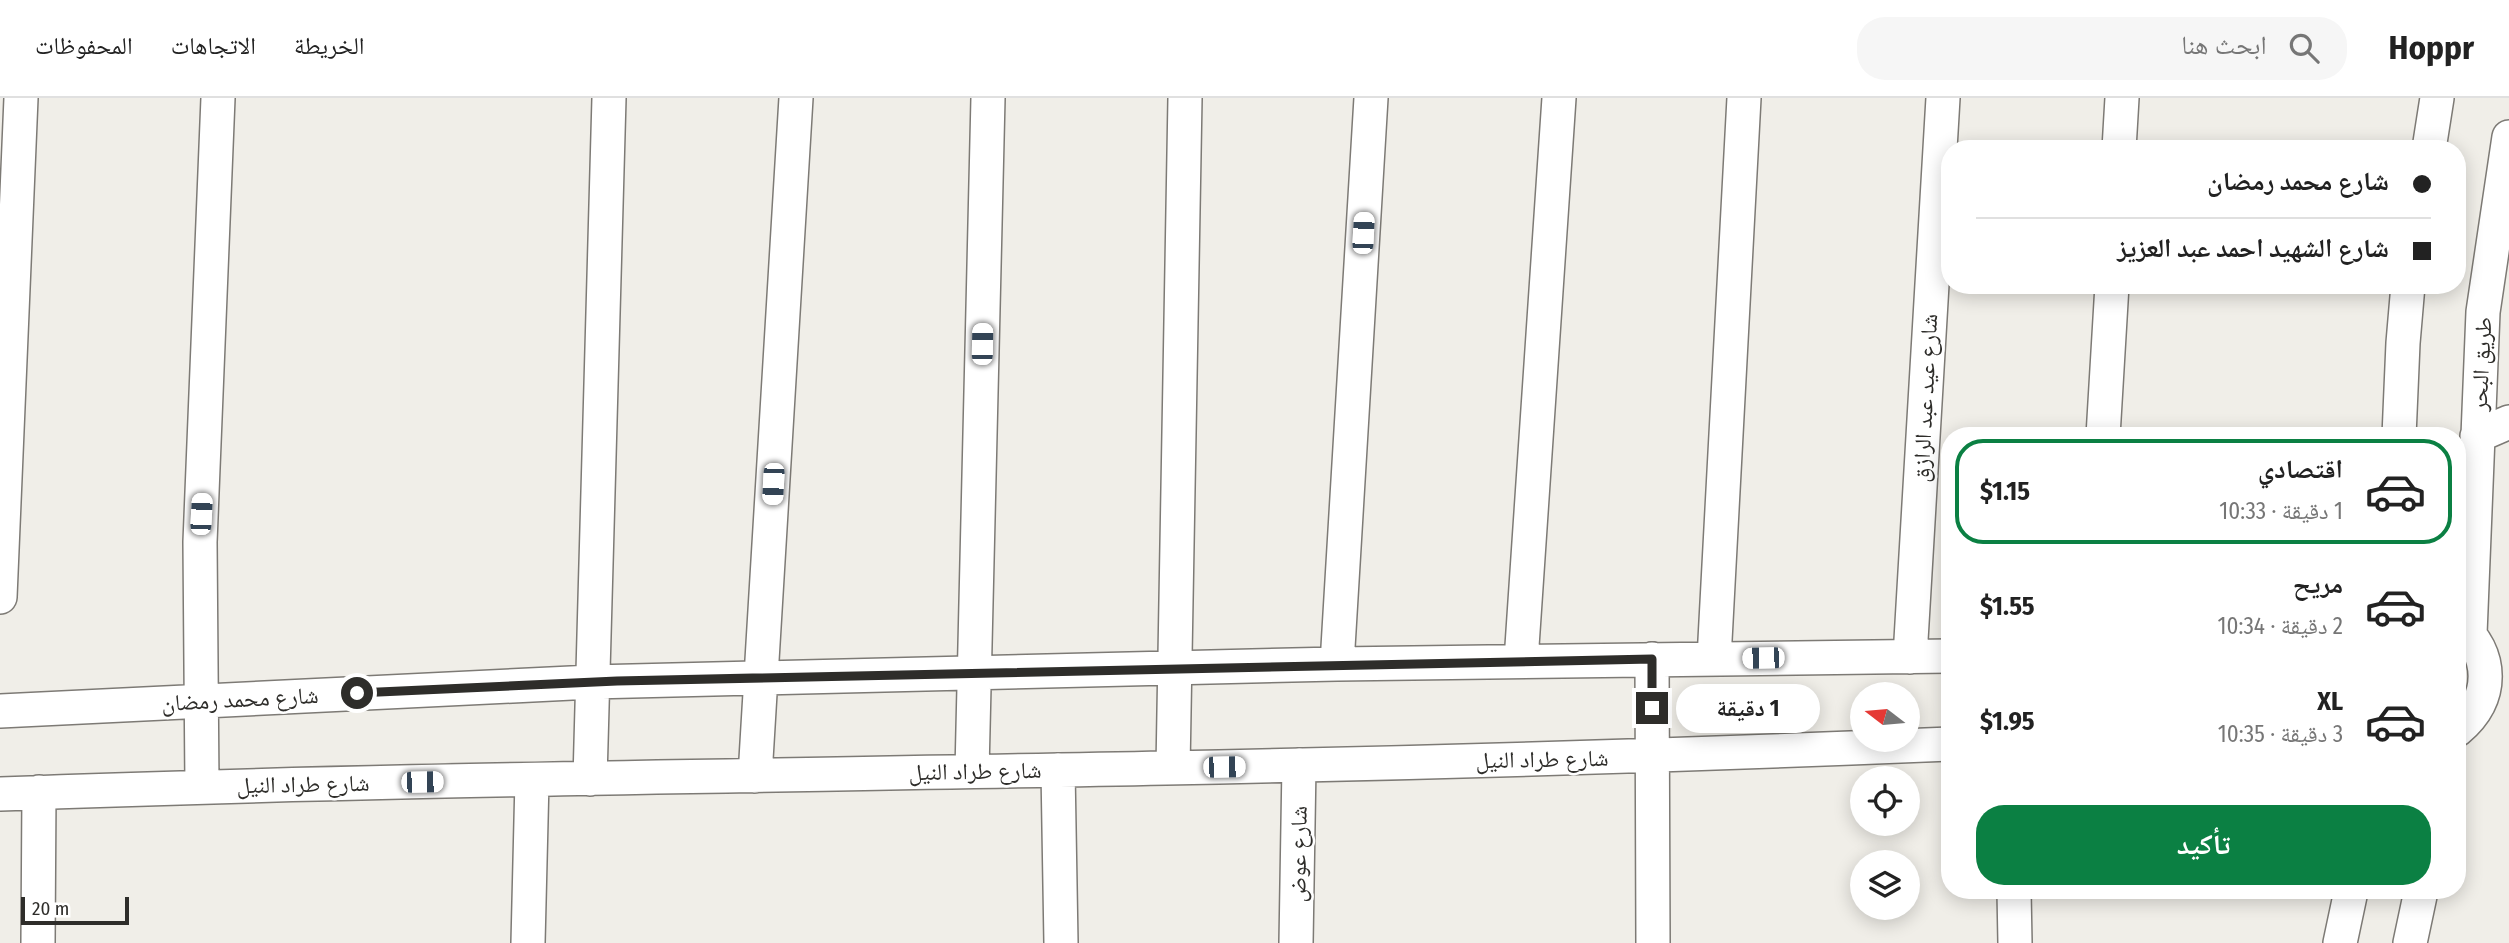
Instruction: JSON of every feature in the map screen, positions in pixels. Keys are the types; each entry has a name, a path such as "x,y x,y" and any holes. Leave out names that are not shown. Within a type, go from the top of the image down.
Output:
{"street":[{"path":"0,597 21,98"},
{"path":"202,786 200,542 218,98"},
{"path":"590,779 609,98"},
{"path":"755,776 796,98"},
{"path":"972,771 988,98"},
{"path":"1173,768 1185,98"},
{"path":"1337,664 1371,98"},
{"path":"1521,661 1559,98"},
{"path":"1714,659 1744,98"},
{"name":"شارع عيد عبد الرازق","path":"1910,657 1943,98"},
{"path":"2120,140 2122,98"},
{"path":"2431,140 2437,98"},
{"name":"طريق البحر","path":"2466,598 2483,312 2509,137"},
{"path":"2104,427 2111,294"},
{"path":"2399,427 2407,294"},
{"path":"2477,436 2509,422"},
{"path":"2466,631 2479,649 2485,665 2497,678 2466,723"},
{"name":"شارع محمد رمضان","path":"0,711 592,682 761,677 1337,664 1941,656"},
{"path":"1652,659 1653,943"},
{"name":"شارع طراد النيل","path":"0,794 202,786 1652,756 1941,744"},
{"name":"شارع عوض","path":"1296,943 1299,765"},
{"path":"1058,770 1060,943"},
{"path":"528,943 532,780"},
{"path":"38,943 39,792"},
{"path":"2014,899 2015,943"},
{"path":"2340,943 2349,899"},
{"path":"2410,943 2419,899"}],"route":[{"path":"357,693 617,681 1652,659 1652,708"}]}
